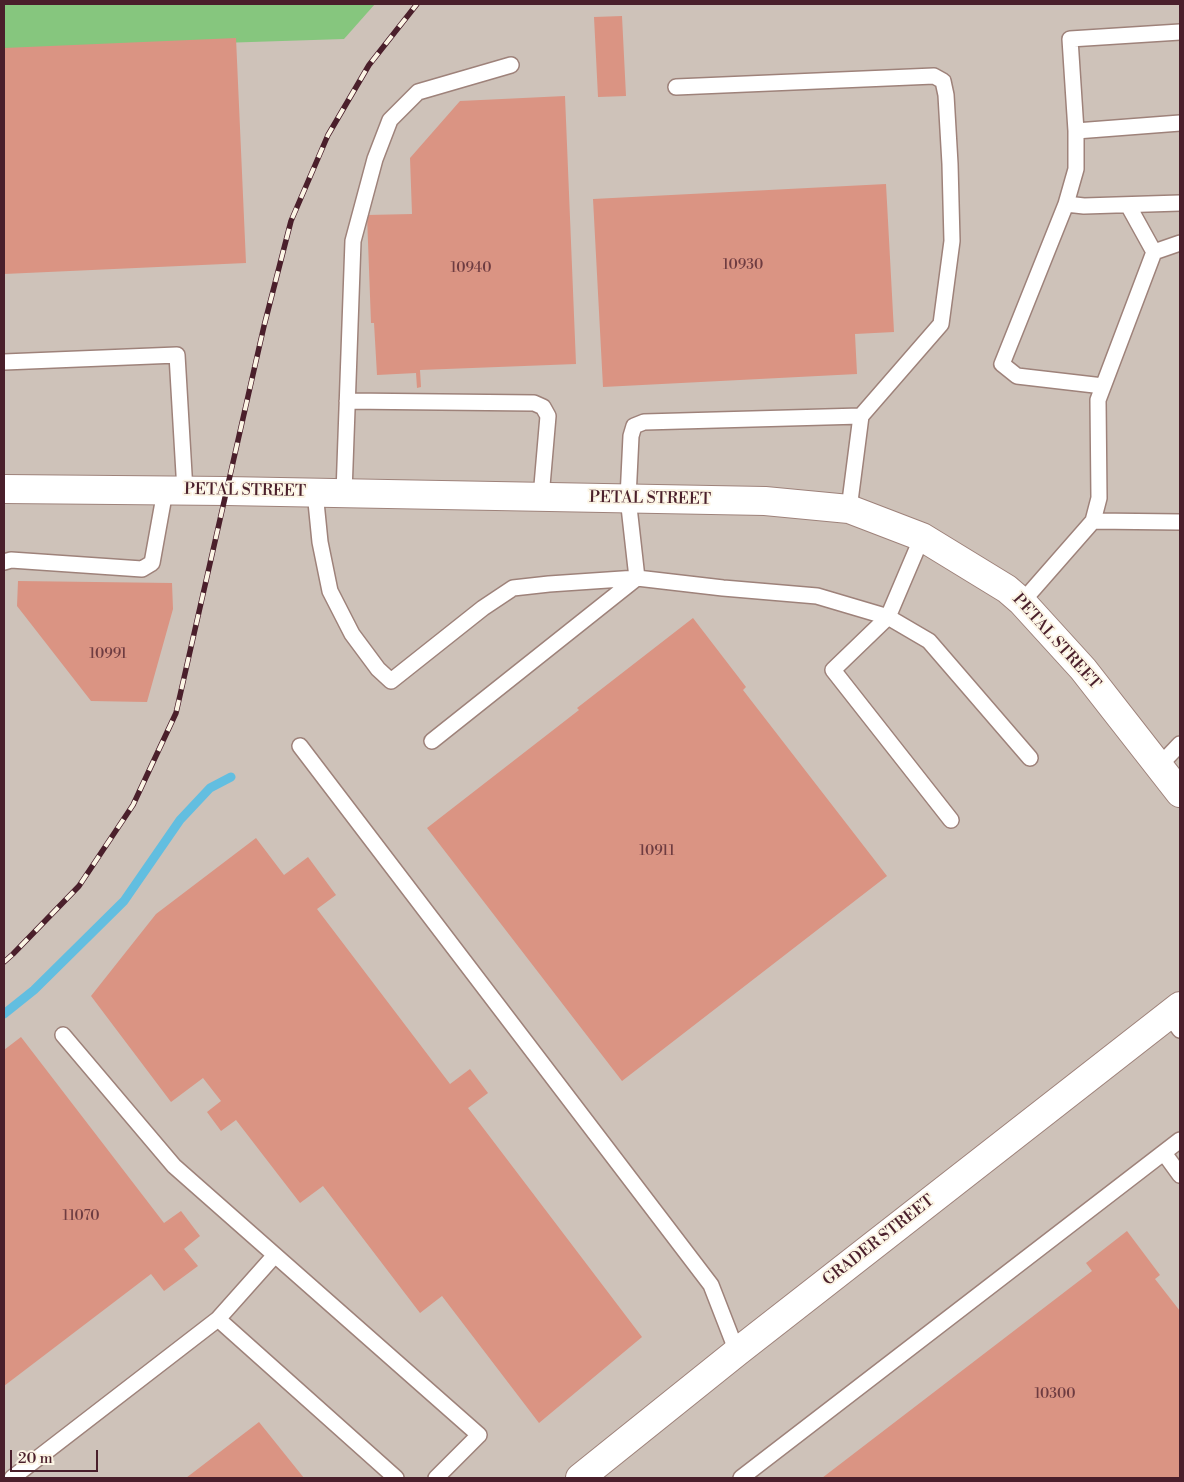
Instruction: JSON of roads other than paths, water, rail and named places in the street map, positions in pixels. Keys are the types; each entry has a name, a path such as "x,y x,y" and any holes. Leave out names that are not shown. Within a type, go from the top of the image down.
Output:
{"street":[{"name":"PETAL STREET","path":"4,489 315,492 765,501 849,509 922,537 1007,589 1022,602 1083,669 1180,793"},
{"name":"GRADER STREET","path":"580,1478 737,1352 1176,1017"}],"lane":[{"path":"1103,386 1017,376 1002,364 1066,204 1076,169 1076,131 1070,39 1180,32"},
{"path":"344,493 353,241 375,158 390,120 418,92 511,65"},
{"path":"676,87 934,76 943,81 946,95 950,164 952,241 941,324 861,416 849,509"},
{"path":"1076,131 1180,124"},
{"path":"1066,204 1084,206 1180,203"},
{"path":"1022,602 1093,521 1099,498 1098,400 1154,252 1128,204"},
{"path":"1154,252 1180,243"},
{"path":"4,362 177,355 175,490 152,563 142,569 11,560 4,562"},
{"path":"347,401 534,403 543,408 548,416 541,497"},
{"path":"637,578 628,498 631,436 634,426 644,422 861,416"},
{"path":"315,492 320,542 330,591 352,634 378,669 390,681 483,608 513,588 637,578 816,596 888,617 929,641 1030,758"},
{"path":"1093,521 1180,522"},
{"path":"922,537 888,617 833,670 951,820"},
{"path":"432,740 637,578"},
{"path":"1159,766 1180,744"},
{"path":"300,746 711,1285 737,1352"},
{"path":"63,1035 174,1166 479,1436 436,1478"},
{"path":"741,1478 1180,1140"},
{"path":"1164,1153 1180,1175"},
{"path":"12,1478 218,1319 275,1255"},
{"path":"218,1319 396,1478"}],"waterway":[{"path":"4,1014 34,990 124,901 180,820 210,788 231,777"}],"railway":[{"path":"4,962 79,886 133,805 176,713 264,326 291,221 328,135 369,65 417,4"}]}
